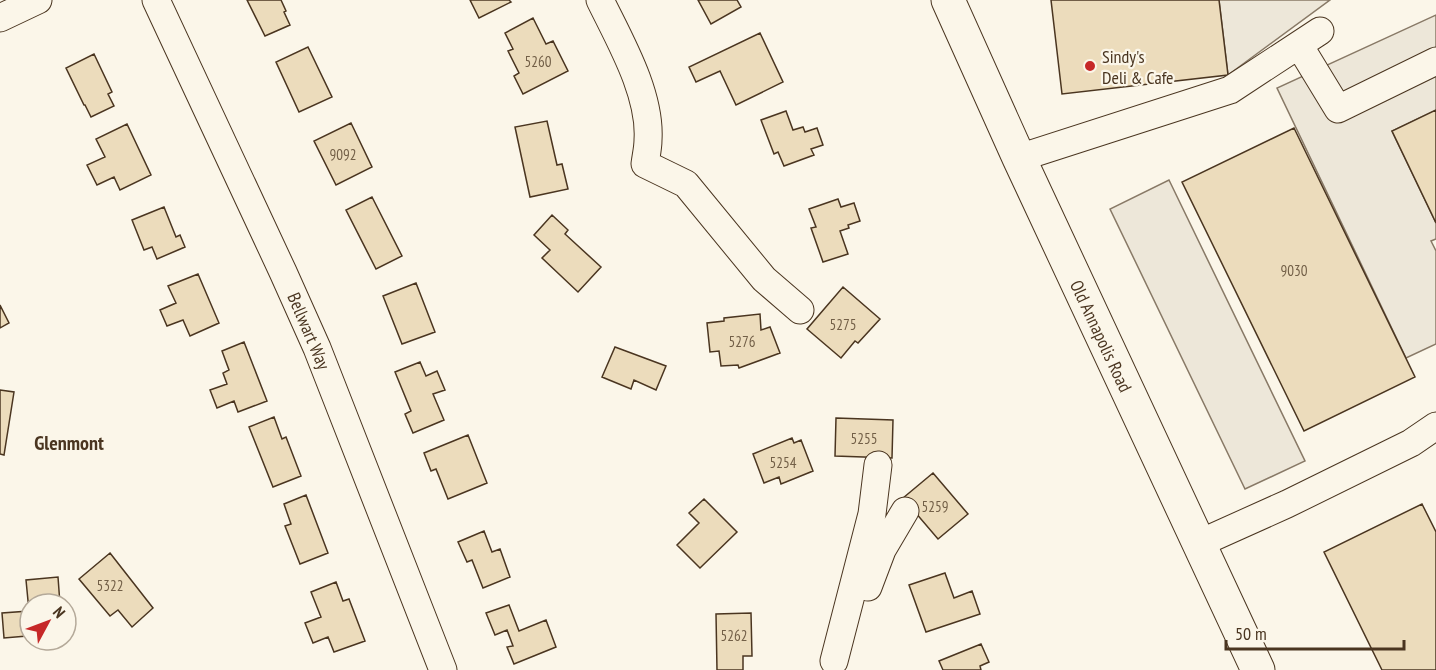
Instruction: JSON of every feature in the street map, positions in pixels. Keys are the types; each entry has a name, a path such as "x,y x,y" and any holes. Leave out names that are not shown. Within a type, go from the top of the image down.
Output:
{"main road":[{"name":"Old Annapolis Road","path":"948,0 1019,158 1258,670"}],"street":[{"path":"0,18 38,0"},
{"name":"Bellwart Way","path":"156,0 284,272 317,348 442,670"},
{"path":"600,0 631,65 644,103 648,139 645,164 686,184 764,279 801,310"},
{"path":"1019,158 1230,90 1310,38 1338,109 1436,61"},
{"path":"1198,544 1434,432"},
{"path":"840,666 872,514 878,465"},
{"path":"840,666 882,550 905,511"}],"shaded area":[{"path":"1219,0 1330,0 1228,75"},
{"path":"1436,15 1436,110 1392,131 1436,223 1436,239 1431,241 1436,251 1436,344 1406,358 1277,88"},
{"path":"1169,180 1305,461 1245,489 1110,209"}],"building":[{"path":"247,0 281,0 290,25 265,36"},
{"path":"470,0 509,0 511,2 479,18"},
{"path":"698,0 737,0 741,7 711,24"},
{"path":"1051,0 1219,0 1228,75 1062,94"},
{"path":"533,18 546,44 553,41 568,71 523,94 514,76 519,73 508,51 513,49 505,33"},
{"path":"760,33 783,82 736,105 720,71 696,82 689,67"},
{"path":"308,47 332,97 299,112 276,62"},
{"path":"94,54 112,92 108,94 114,106 91,117 66,68"},
{"path":"1436,110 1436,223 1392,131"},
{"path":"786,111 793,130 803,127 805,132 817,128 823,145 811,149 814,155 784,166 778,152 774,154 761,120"},
{"path":"547,121 557,165 562,164 568,189 530,197 515,127"},
{"path":"351,123 372,167 336,185 314,141"},
{"path":"127,124 151,175 120,190 114,177 97,185 87,165 105,157 96,139"},
{"path":"1294,128 1415,377 1304,431 1182,182"},
{"path":"372,197 402,256 376,269 346,210"},
{"path":"838,199 841,207 854,203 860,221 840,231 848,254 823,262 811,228 816,227 809,209"},
{"path":"164,207 176,237 180,235 185,247 157,259 152,247 144,250 132,220"},
{"path":"552,215 568,230 565,234 601,267 578,292 542,258 550,250 534,235"},
{"path":"198,274 219,323 190,336 183,320 167,326 160,310 176,303 168,286"},
{"path":"416,283 435,332 402,344 383,296"},
{"path":"843,287 880,319 858,343 855,341 841,358 807,329"},
{"path":"0,305 9,323 0,328"},
{"path":"760,314 761,330 770,327 780,353 739,368 738,365 721,366 719,351 710,352 707,323 724,321 724,318"},
{"path":"244,342 267,401 238,412 234,401 217,408 210,390 227,384 223,373 229,370 222,351"},
{"path":"615,347 666,366 656,390 634,380 631,389 602,377"},
{"path":"420,362 426,376 437,371 445,390 433,394 444,420 413,433 405,414 411,411 395,372"},
{"path":"0,390 14,392 4,455 0,454"},
{"path":"274,417 282,439 286,437 301,476 273,487 249,427"},
{"path":"836,418 893,420 892,458 835,456"},
{"path":"468,435 487,483 448,499 436,469 431,471 424,453"},
{"path":"792,438 794,443 801,440 813,471 781,484 779,477 764,483 753,454"},
{"path":"933,473 968,514 938,539 903,498"},
{"path":"306,495 328,553 300,564 285,526 291,524 284,504"},
{"path":"704,499 737,532 700,568 677,545 699,523 689,513"},
{"path":"1422,504 1436,532 1436,670 1382,670 1324,552"},
{"path":"484,531 492,552 500,549 510,577 483,588 472,560 467,562 458,542"},
{"path":"110,553 153,608 132,627 118,610 110,616 79,579"},
{"path":"945,573 954,598 972,591 980,614 926,632 909,585"},
{"path":"58,577 59,592 27,592 26,580"},
{"path":"336,582 343,601 349,599 365,641 334,652 328,637 313,643 305,623 321,617 311,592"},
{"path":"509,605 519,631 546,620 556,647 514,664 507,647 513,646 507,630 495,635 486,613"},
{"path":"18,612 18,637 4,638 2,613"},
{"path":"751,613 752,656 743,656 743,670 717,670 716,614"},
{"path":"981,644 989,662 980,666 981,670 943,670 939,661"}],"place":[{"name":"Sindy's Deli & Cafe","path":"1090,66"}],"district":[{"name":"Glenmont","path":"69,443"}]}
